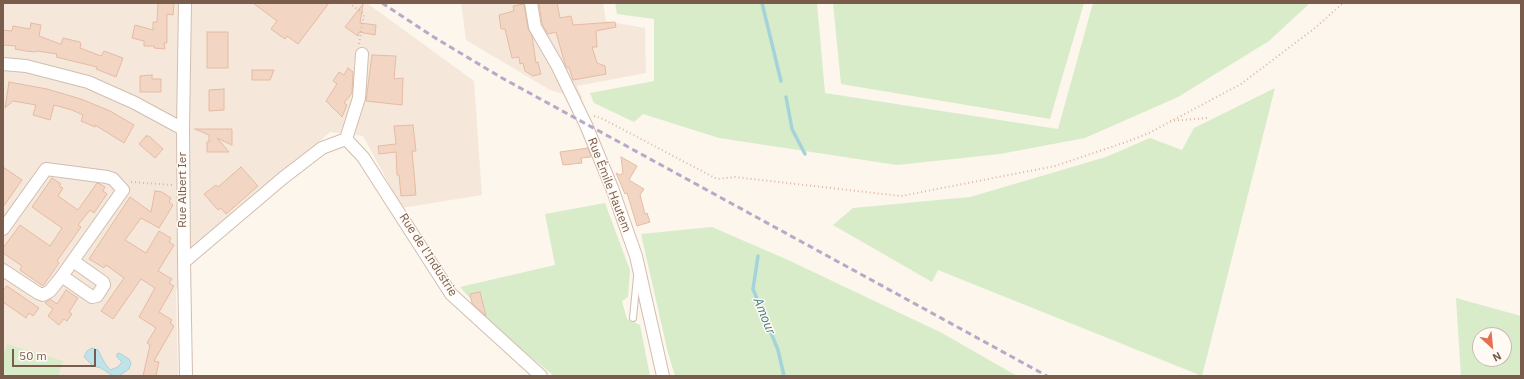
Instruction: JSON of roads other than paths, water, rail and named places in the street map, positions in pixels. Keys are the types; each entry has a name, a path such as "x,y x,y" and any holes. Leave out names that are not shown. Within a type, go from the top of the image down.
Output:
{"street":[{"name":"Rue Albert Ier","path":"186,3 183,129 186,376"},
{"name":"Rue Émile Hautem","path":"531,3 535,27 557,65 580,112 612,188 636,256 663,376"},
{"path":"184,262 322,148 346,139 359,98 362,54"},
{"path":"3,64 26,66 88,82 183,129"},
{"name":"Rue de l'Industrie","path":"346,139 363,157 451,294 542,376"},
{"path":"3,270 34,291 43,295 50,291 123,190 113,179 107,177 46,169 4,226"},
{"path":"62,276 92,297 97,296 104,285 103,282 73,260"}],"lane":[{"path":"633,318 639,268"}],"water":[{"path":"92,348 98,350 110,370 118,367 122,362 117,357 117,354 119,353 129,359 131,363 129,369 119,376 113,376 101,368 93,366 84,357 87,351"}],"waterway":[{"name":"Amour","path":"762,3 781,81"},
{"name":"Amour","path":"786,97 792,129 805,154"},
{"name":"Amour","path":"758,256 753,289 778,350 784,376"}],"railway":[{"path":"382,3 432,36 502,78 1047,376"}]}
